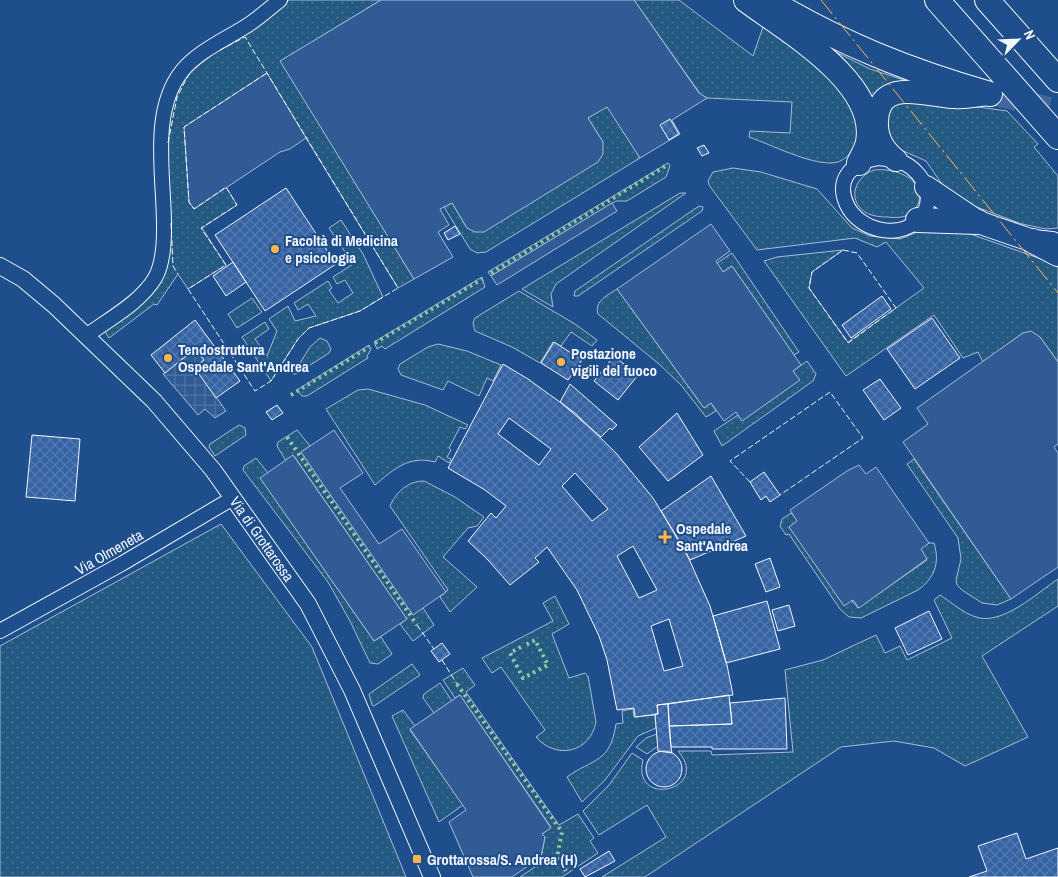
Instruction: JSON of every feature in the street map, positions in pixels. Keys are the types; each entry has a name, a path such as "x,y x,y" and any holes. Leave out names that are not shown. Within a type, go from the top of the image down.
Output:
{"highway":[{"path":"746,0 837,69 855,91 864,112 868,129 868,144 859,163"},
{"path":"768,0 813,26 874,55 925,75 993,94"},
{"path":"936,0 1058,138"},
{"path":"988,0 1058,80"},
{"path":"896,160 883,146 877,129 878,111 887,98 903,91 955,97 993,94"},
{"path":"926,186 978,222 1033,241 1058,254"},
{"path":"918,220 978,222"},
{"path":"1033,241 1058,243"}],"street":[{"path":"86,336 141,294 155,278 159,268 164,245 162,128 172,90 182,71 200,56 252,22 280,0"},
{"path":"878,158 896,160 910,167 926,186 927,202 918,220 905,228 888,231 868,226 853,215 844,199 843,182 846,174 859,163 878,158"},
{"name":"Via di Grottarossa","path":"0,266 23,279 154,401 199,453 308,604 339,663 432,877"},
{"name":"Via Olmeneta","path":"0,631 123,563 233,498"}],"shaded area":[{"path":"289,0 381,0 281,61 414,279 398,288 266,73 189,203 194,208 226,187 237,205 202,228 226,265 188,289 178,274 157,305 154,304 109,338 105,331 160,283 161,202 166,137 172,108 180,84 194,64 255,25"},
{"path":"381,0 634,0 699,93 707,98 672,120 680,134 640,158 607,107 588,118 603,142 603,154 598,162 484,232 475,232 467,228 452,203 440,209 449,225 438,232 453,257 414,279 280,61"},
{"path":"634,0 679,0 753,56 764,24 835,81 856,115 857,145 843,159 832,163 802,157 749,137 750,131 790,133 792,102 707,98 701,95"},
{"path":"820,44 870,69 919,85 873,106"},
{"path":"267,73 306,138 290,149 280,152 194,209 189,202 184,127"},
{"path":"913,98 1007,111 1038,144 1034,147 1058,176 1058,228 1046,229 1022,224 966,203 946,190 926,161 899,149 886,134 890,103"},
{"path":"607,106 640,158 486,252 477,253 470,249 444,207 452,203 467,228 603,142 588,118"},
{"path":"668,163 670,166 666,177 627,201 616,201 491,276 488,272"},
{"path":"733,168 761,172 817,189 852,228 870,236 900,239 920,231 962,231 1058,265 1058,362 1040,337 1023,333 983,362 978,352 963,358 934,315 846,376 764,261 777,257 843,250 812,272 809,288 848,342 924,288 886,242 877,247 855,238 757,250 709,185 708,181 713,172"},
{"path":"874,170 894,171 911,179 920,193 919,202 913,212 901,217 881,217 867,213 859,207 855,195 858,182 862,177"},
{"path":"680,193 686,193 556,284 551,294 553,307 522,289"},
{"path":"612,203 617,211 497,285 491,276"},
{"path":"699,206 703,207 702,211 578,296 574,296 575,291"},
{"path":"341,220 363,254 383,297 360,311 309,328 298,339 271,381 242,337 265,322 269,329 255,339 267,356 277,331 269,319 288,306 295,321 316,316 308,304 298,310 294,303 328,281 332,288 329,290 338,303 353,293 345,280 337,284 333,277 353,264 329,228"},
{"path":"711,224 730,251 716,261 723,272 732,266 801,365 793,371 800,380 742,421 736,412 724,421 711,403 704,408 617,289"},
{"path":"732,253 799,352 794,355 732,266 723,272 717,263"},
{"path":"482,277 485,287 385,349 382,346 377,349 374,342"},
{"path":"617,289 704,408 711,403 716,411 706,417 681,385 659,364 598,314 597,309 600,302"},
{"path":"519,291 575,324 597,340 592,346 571,332 561,346 553,342 540,363 512,347 475,331 473,323 475,318"},
{"path":"252,298 262,312 237,328 228,314"},
{"path":"1031,331 1040,337 1058,362 1058,444 1054,447 1058,453 1058,567 1011,599 903,442 928,424 917,408 1023,333"},
{"path":"320,338 327,341 331,349 329,353 296,374 293,374 310,347"},
{"path":"438,344 467,351 501,365 493,381 487,378 479,396 448,381 443,390 401,375 398,369 400,364 428,347"},
{"path":"369,345 371,349 367,356 368,358 307,396 302,396 297,390"},
{"path":"195,349 204,360 195,367 226,411 215,418 205,409 198,415 163,374"},
{"path":"807,361 816,374 813,381 722,446 714,431 738,415 742,420 799,380 793,371"},
{"path":"368,389 425,405 468,425 465,429 460,427 449,448 451,450 447,457 451,459 449,463 438,456 435,462 417,460 410,462 395,469 375,485 326,409 358,390"},
{"path":"239,425 245,428 246,435 215,456 209,447 210,444"},
{"path":"297,430 310,446 301,452 413,614 423,608 434,625 413,641 400,624 407,619 294,456 286,461 277,446 278,442"},
{"path":"334,430 363,473 340,488 379,544 402,529 446,592 413,615 301,452"},
{"path":"293,455 407,619 374,641 260,478"},
{"path":"256,458 268,473 261,479 374,641 381,637 392,654 378,664 370,663 350,621 328,582 243,470 244,466"},
{"path":"914,459 1011,599 997,605 982,603 957,585 956,580 961,559 958,538 907,464"},
{"path":"859,465 866,474 876,467 929,543 921,549 927,559 859,608 853,600 844,606 789,527 797,521 790,510 847,471"},
{"path":"424,481 455,497 484,517 477,526 468,528 443,557 477,587 450,612 440,597 448,590 390,506 403,488 413,483"},
{"path":"791,513 798,521 789,527 858,608 927,560 920,549 929,543 934,543 936,550 935,569 929,580 918,590 861,618 849,617 840,609 789,534 786,535 780,526 782,519"},
{"path":"221,524 312,647 406,877 0,877 0,646"},
{"path":"1058,579 1058,606 982,656 1028,737 965,766 934,748 894,741 841,747 645,877 602,877 666,837 647,805 599,835 583,811 609,785 632,753 643,760 642,775 648,785 658,789 669,789 679,784 685,776 686,765 678,751 711,751 712,755 793,752 785,670 823,660 876,635 885,653 900,646 907,660 952,638 934,600 940,595 966,613 986,619 1008,613 1019,607"},
{"path":"555,596 569,624 552,634 569,678 585,673 588,676 596,722 593,732 587,741 571,750 562,751 553,749 536,737 545,730 501,667 492,673 482,658 553,621 543,603"},
{"path":"412,664 420,675 374,706 372,705 369,694"},
{"path":"463,668 475,685 466,692 559,825 578,814 594,838 590,841 598,853 562,877 520,877 544,861 541,857 545,837 542,834 551,827 460,695 455,698 443,680"},
{"path":"440,683 452,701 434,713 423,698 424,694"},
{"path":"460,695 551,828 542,834 545,837 541,857 512,877 473,877 449,822 466,810 410,729"},
{"path":"633,709 634,717 655,715 656,728 638,736 605,780 582,802 567,777 605,753 613,737 616,724 623,723 622,711"},
{"path":"403,710 415,726 410,730 463,805 439,822 392,716"},
{"path":"657,734 658,746 647,754 636,747 646,738"}],"building":[{"path":"670,119 679,134 669,140 660,125"},
{"path":"704,145 709,153 702,156 697,148"},
{"name":"Facoltà di Medicina e psicologia","path":"286,188 336,264 265,311 215,235"},
{"path":"455,226 460,234 448,240 444,233"},
{"path":"233,262 246,282 226,296 213,276"},
{"path":"882,296 891,309 851,338 842,325"},
{"path":"932,318 960,358 915,389 887,349"},
{"name":"Tendostruttura Ospedale Sant'Andrea","path":"195,320 240,381 216,398 194,367 204,360 195,349 165,373 151,355"},
{"name":"Postazione vigili del fuoco","path":"554,342 582,360 568,380 541,363"},
{"path":"614,356 638,375 618,400 594,381"},
{"name":"Ospedale Sant'Andrea","path":"503,364 528,379 575,413 616,453 653,498 685,550 710,606 727,665 733,695 657,705 658,714 635,717 634,708 617,710 607,660 599,636 577,590 547,547 535,558 539,562 510,585 468,541 491,513 496,518 506,506 485,490 448,468","holes":["509,418 551,449 539,465 498,434","575,473 608,509 592,521 562,486","633,546 657,590 639,598 617,556","669,619 683,666 664,671 651,626"]},
{"path":"880,379 901,408 884,420 863,390"},
{"path":"570,384 617,425 612,430 610,428 601,437 560,402"},
{"path":"277,405 283,413 272,420 266,412"},
{"path":"677,413 703,455 668,481 639,447"},
{"path":"32,435 80,439 75,501 26,497"},
{"path":"764,472 780,495 770,502 766,496 761,500 750,482"},
{"path":"711,476 746,536 690,560 661,511"},
{"path":"770,558 780,587 766,592 755,564"},
{"path":"767,601 780,649 726,663 713,616"},
{"path":"789,605 795,626 778,631 772,610"},
{"path":"929,611 942,639 908,655 895,628"},
{"path":"442,643 450,654 439,662 431,651"},
{"path":"729,695 732,724 669,726 668,704"},
{"path":"785,698 787,749 671,747 669,726 732,724 730,703"},
{"path":"668,704 672,753 658,751 655,714 658,714 657,705"},
{"path":"664,751 671,752 677,756 681,762 681,776 677,782 671,786 664,787 657,786 651,782 647,776 646,769 647,762 651,756 657,752"},
{"path":"1017,833 1026,859 1058,848 1058,877 969,877 987,871 978,846"},
{"path":"609,851 615,861 585,877 580,869"}],"tunnel":[{"path":"996,95 1058,110"}],"hedge":[{"path":"491,273 667,165"},
{"path":"375,343 482,279"},
{"path":"291,395 369,347"},
{"path":"287,437 417,625"},
{"path":"521,647 510,653 523,678 548,665 535,640 524,646"},
{"path":"457,684 562,832 557,857 566,871"}],"fence":[{"path":"220,50 245,37 398,288 360,311 309,328 298,339 271,381 255,391 188,289 226,265 201,228 237,205 226,187 194,209 189,202 184,127 267,73"},
{"path":"168,143 177,97 189,74"},
{"path":"171,223 173,266 178,274"},
{"path":"843,250 857,253 896,308 848,343 809,288 812,272 843,250"},
{"path":"750,482 730,461 830,392 863,438 780,495"},
{"path":"417,625 434,649"},
{"path":"442,660 457,684"}],"power":[{"path":"821,0 1058,293"}],"place":[{"name":"Facoltà di Medicina e psicologia","path":"275,249"},
{"name":"Tendostruttura Ospedale Sant'Andrea","path":"168,358"},
{"name":"Postazione vigili del fuoco","path":"561,362"},
{"name":"Ospedale Sant'Andrea","path":"665,537"},
{"name":"Grottarossa/S. Andrea (H)","path":"417,859"}]}
